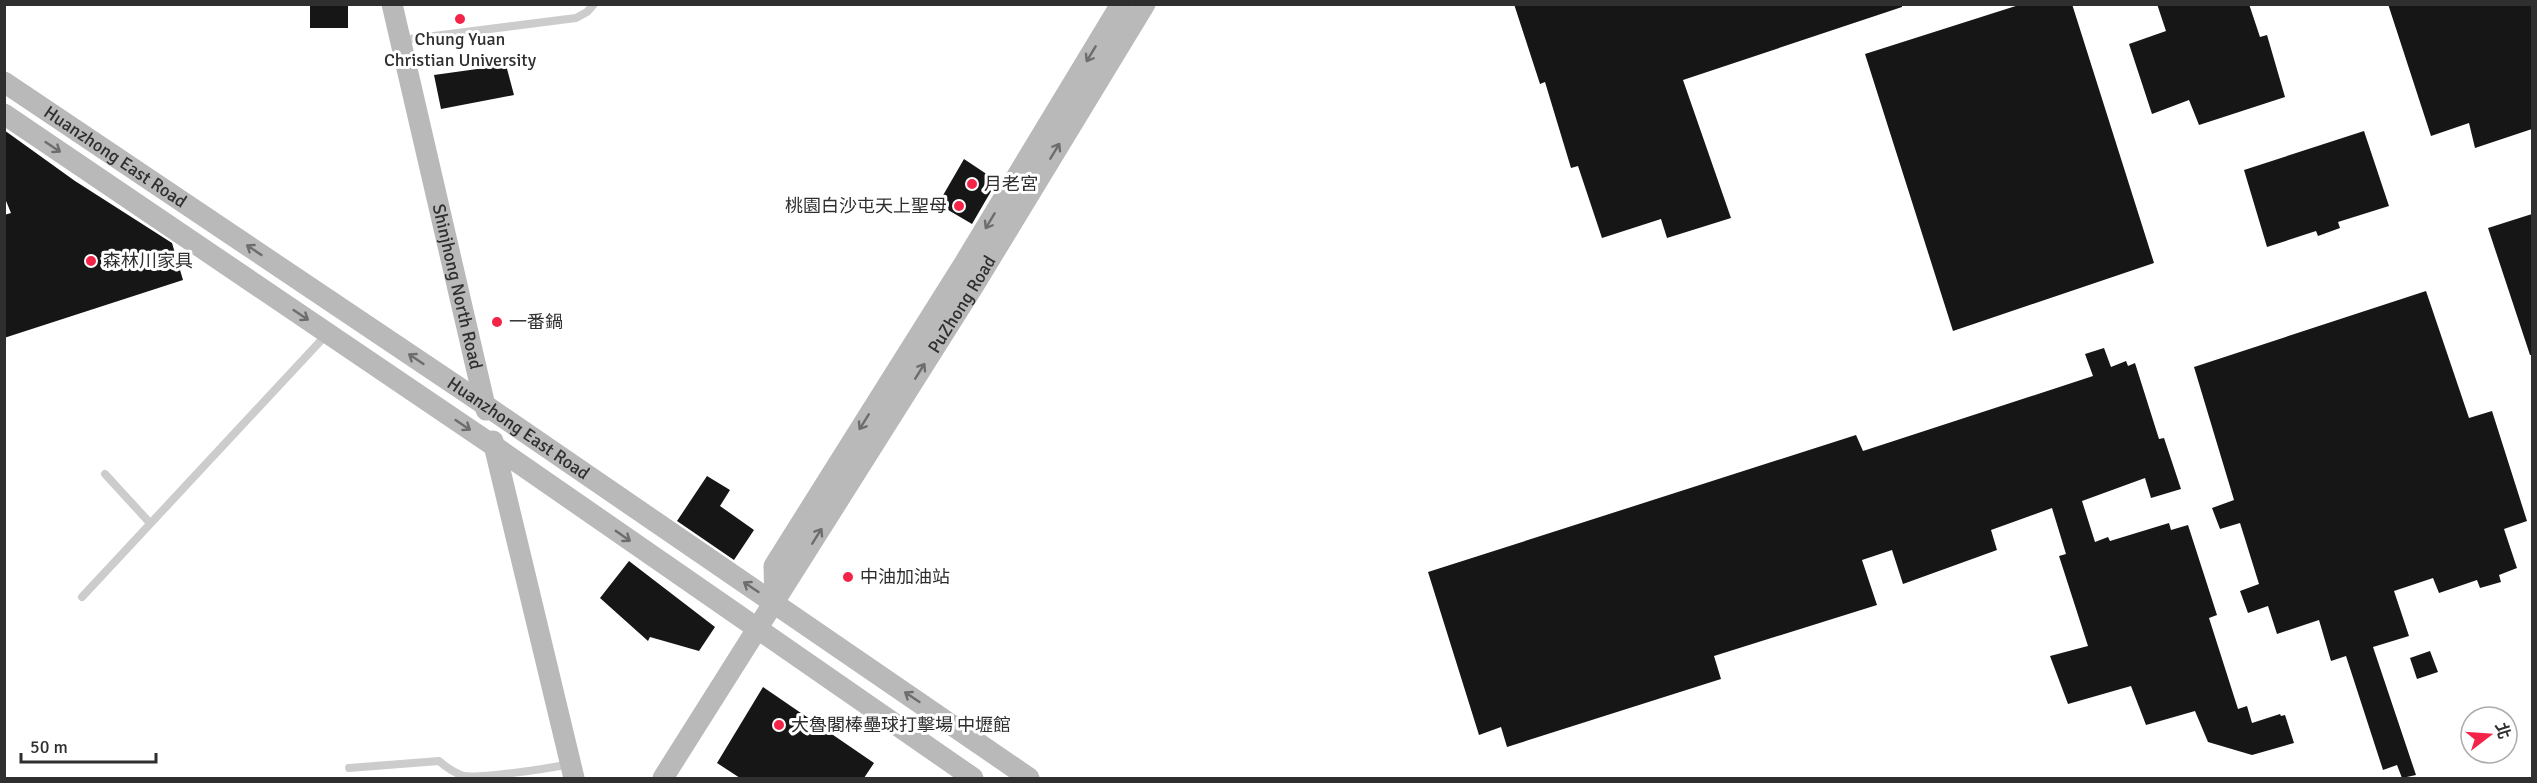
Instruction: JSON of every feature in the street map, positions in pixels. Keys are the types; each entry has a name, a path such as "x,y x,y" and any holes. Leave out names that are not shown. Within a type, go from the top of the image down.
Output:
{"street":[{"name":"Shinjhong North Road","path":"392,4 572,771"},
{"name":"PuZhong Road","path":"775,604 774,566 958,272 1121,4"},
{"name":"PuZhong Road","path":"663,778 758,631 973,287 1145,4"},
{"name":"Huanzhong East Road","path":"4,82 485,405 1029,778"},
{"name":"Huanzhong East Road","path":"4,114 494,446 973,778"}],"lane":[{"path":"400,40 576,18 587,12 594,4"},
{"path":"82,597 328,333"},
{"path":"105,474 150,523"},
{"path":"349,768 439,761 452,772 467,777 572,771"}],"building":[{"path":"310,4 348,4 348,28 310,28"},
{"path":"1514,4 1902,4 1902,7 1683,80 1731,218 1667,238 1661,219 1602,238 1578,166 1571,168 1545,82 1540,84"},
{"path":"2022,4 2072,4 2154,263 1953,331 1865,54"},
{"path":"2157,4 2249,4 2260,37 2267,35 2285,97 2199,125 2189,100 2152,114 2129,44 2166,31"},
{"path":"2388,4 2532,4 2532,129 2475,148 2469,123 2431,136"},
{"path":"506,65 514,95 441,109 434,75"},
{"name":"森林川家具","path":"4,130 75,181 172,243 183,280 4,338 4,215 11,213 4,196"},
{"path":"2364,131 2389,206 2338,222 2340,228 2318,236 2316,231 2267,247 2244,170"},
{"name":"月老宮","path":"964,159 997,181 972,224 938,204"},
{"path":"2532,214 2532,355 2530,355 2488,228"},
{"path":"2426,291 2469,418 2492,411 2527,521 2504,529 2517,568 2499,575 2501,582 2480,588 2477,580 2439,593 2433,578 2394,591 2409,636 2373,647 2416,775 2402,778 2397,765 2383,770 2346,656 2331,661 2319,620 2277,634 2268,606 2248,613 2240,591 2259,584 2240,523 2220,529 2212,508 2234,500 2194,367"},
{"path":"2104,348 2111,367 2126,361 2128,366 2135,363 2159,439 2164,438 2181,489 2151,498 2145,478 2082,501 2095,542 2108,537 2110,541 2169,523 2171,530 2188,525 2217,615 2209,618 2238,709 2247,706 2252,723 2280,714 2285,715 2294,743 2252,755 2208,742 2195,711 2146,725 2131,686 2068,704 2050,656 2088,646 2059,556 2066,554 2052,508 1991,530 1997,550 1903,584 1892,550 1862,560 1877,605 1714,656 1721,679 1507,747 1501,727 1479,735 1428,572 1856,435 1863,451 2093,376 2085,354"},
{"path":"707,476 730,490 720,506 754,530 734,560 677,521"},
{"path":"629,561 715,627 699,651 650,637 648,641 600,598"},
{"path":"2430,651 2438,672 2417,679 2410,658"},
{"name":"大魯閣棒壘球打擊場 中壢館","path":"763,687 874,763 864,778 740,778 717,763"}],"place":[{"name":"Chung Yuan Christian University","path":"460,19"},
{"name":"月老宮","path":"972,184"},
{"name":"桃園白沙屯天上聖母","path":"959,206"},
{"name":"森林川家具","path":"91,261"},
{"name":"一番鍋","path":"497,322"},
{"name":"中油加油站","path":"848,577"},
{"name":"大魯閣棒壘球打擊場 中壢館","path":"779,725"}]}
